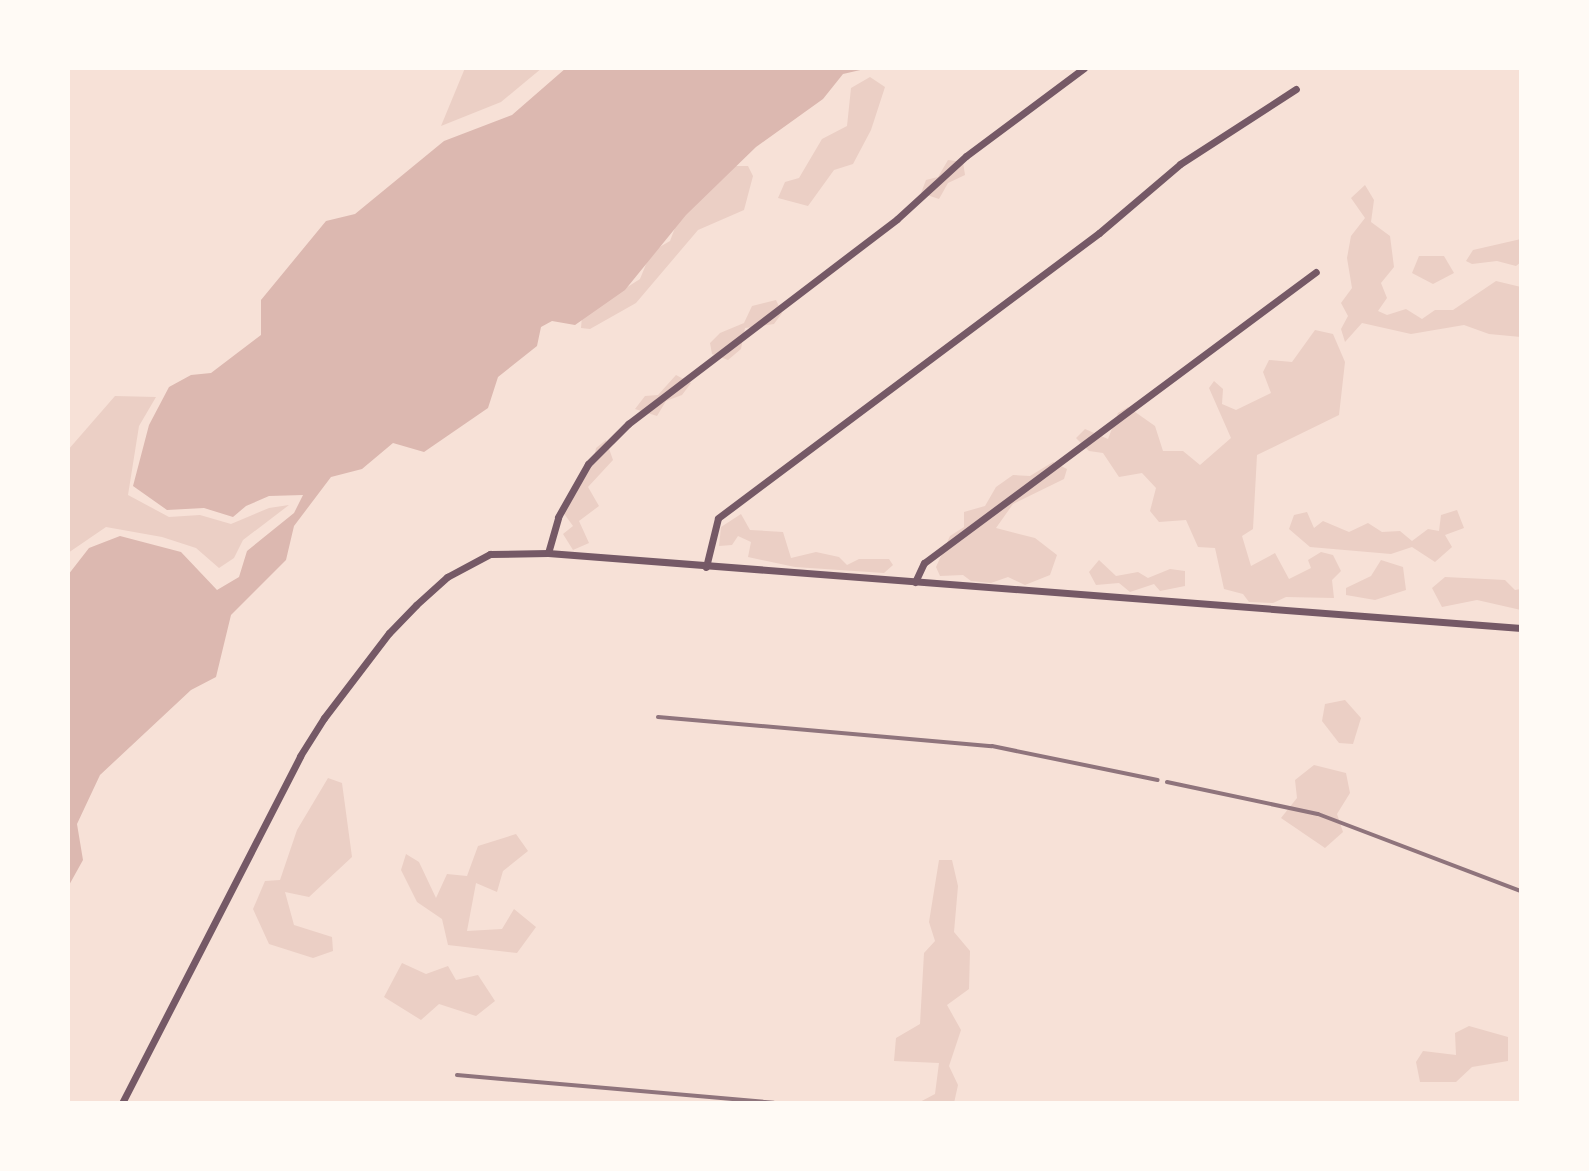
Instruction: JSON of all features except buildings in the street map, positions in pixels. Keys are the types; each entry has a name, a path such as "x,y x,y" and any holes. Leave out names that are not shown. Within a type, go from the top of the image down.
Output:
{"street":[{"path":"548,553 558,517 588,464 628,424 897,219 966,156 1084,68"},
{"path":"706,567 718,518 1099,233 1180,164 1296,89"},
{"path":"915,582 924,563 1316,272"},
{"path":"122,1103 300,756 324,718 389,633 416,605 447,577 490,554 548,553 1521,628"}],"shaded area":[{"path":"465,68 542,68 501,102 441,126"},
{"path":"566,68 869,68 843,74 823,99 756,147 686,215 625,290 575,325 552,321 541,327 537,346 498,377 488,408 424,452 393,443 362,469 331,477 294,526 286,560 231,615 216,677 191,690 100,775 77,824 83,860 68,887 68,575 89,548 120,536 181,552 217,590 239,577 247,551 294,513 303,495 269,496 246,506 233,517 204,508 167,510 133,486 149,425 169,387 191,375 211,373 261,335 261,300 326,221 355,214 444,141 512,115"},
{"path":"870,77 885,87 871,130 853,164 834,170 808,206 778,198 785,182 799,178 822,139 847,126 851,88"},
{"path":"948,160 963,162 965,175 948,183 939,199 921,193 926,180 938,177"},
{"path":"735,166 748,166 753,176 744,210 698,230 636,303 590,329 581,328 582,316 640,279 651,252 670,241 679,217"},
{"path":"1365,185 1374,200 1371,222 1390,236 1394,267 1381,283 1387,298 1378,311 1387,315 1406,309 1422,319 1435,310 1453,310 1496,281 1521,287 1521,337 1489,334 1464,325 1411,334 1362,323 1345,342 1341,329 1348,316 1341,303 1352,288 1347,258 1351,236 1365,218 1351,198"},
{"path":"1521,239 1521,262 1516,266 1497,261 1472,264 1466,261 1473,250"},
{"path":"1419,256 1444,256 1454,273 1433,284 1412,273"},
{"path":"776,300 782,313 774,324 745,328 741,349 728,360 712,354 710,343 720,333 744,323 752,306"},
{"path":"1315,330 1333,334 1345,362 1339,415 1257,455 1253,529 1242,536 1251,566 1275,553 1289,579 1311,568 1308,560 1321,552 1333,555 1341,571 1332,580 1334,598 1286,597 1273,603 1249,602 1243,594 1224,589 1215,548 1198,547 1186,520 1159,522 1150,511 1156,488 1142,473 1119,477 1103,453 1089,451 1076,438 1085,429 1108,439 1118,413 1128,407 1155,426 1163,451 1183,451 1200,465 1231,438 1209,388 1214,381 1223,389 1222,404 1236,410 1271,393 1263,372 1269,360 1292,362"},
{"path":"676,375 691,383 682,395 666,401 657,416 635,409 645,396 658,395"},
{"path":"115,396 156,397 139,426 128,495 169,517 200,515 231,524 269,508 289,505 243,540 234,558 219,568 196,548 162,537 106,527 68,553 68,450"},
{"path":"606,440 613,460 588,487 599,506 579,521 589,543 573,550 563,534 573,526 560,508 593,464 596,448"},
{"path":"1053,462 1067,469 1064,479 1013,504 996,528 1035,538 1057,555 1050,575 1025,585 1008,577 991,583 971,581 963,575 940,576 936,567 950,536 964,527 964,512 985,506 996,487 1013,475 1030,476"},
{"path":"1457,510 1464,528 1445,535 1452,547 1435,562 1412,547 1391,554 1310,547 1289,529 1294,515 1307,512 1314,528 1323,521 1349,532 1368,523 1382,532 1400,531 1412,541 1428,529 1439,531 1441,515"},
{"path":"741,514 750,530 783,532 791,558 816,552 839,557 847,565 859,559 889,559 893,565 884,573 795,567 748,557 751,542 738,536 732,545 719,546 721,527"},
{"path":"1099,560 1116,576 1138,572 1148,578 1170,569 1185,571 1185,586 1160,591 1154,584 1130,592 1119,583 1096,585 1089,572"},
{"path":"1381,560 1403,567 1406,590 1375,600 1346,595 1346,588 1371,576"},
{"path":"1445,577 1505,580 1515,590 1521,589 1521,610 1477,600 1442,607 1432,588"},
{"path":"1345,700 1361,718 1353,744 1339,743 1322,721 1325,704"},
{"path":"1314,765 1346,773 1350,793 1337,814 1343,832 1325,848 1281,818 1297,798 1295,780"},
{"path":"328,778 342,783 352,857 309,897 285,892 294,925 332,937 333,951 313,958 269,944 253,909 265,881 280,880 297,830"},
{"path":"516,834 528,851 503,871 497,892 476,883 467,931 502,929 514,909 536,927 517,953 448,945 442,919 417,902 401,870 406,854 419,862 436,898 447,874 467,876 478,846"},
{"path":"939,860 952,860 958,886 954,932 970,951 969,989 947,1005 961,1030 949,1066 958,1085 954,1103 918,1103 935,1094 939,1063 894,1061 896,1038 920,1024 924,953 935,941 929,922"},
{"path":"402,963 426,974 448,966 456,980 478,975 495,1001 476,1016 439,1004 421,1020 384,997"},
{"path":"1469,1026 1508,1037 1508,1061 1472,1067 1456,1082 1420,1082 1416,1062 1423,1051 1456,1055 1455,1033"}],"railway":[{"path":"658,717 992,746 1158,780"},
{"path":"1167,782 1318,814 1521,891"},
{"path":"457,1075 774,1103"}]}
